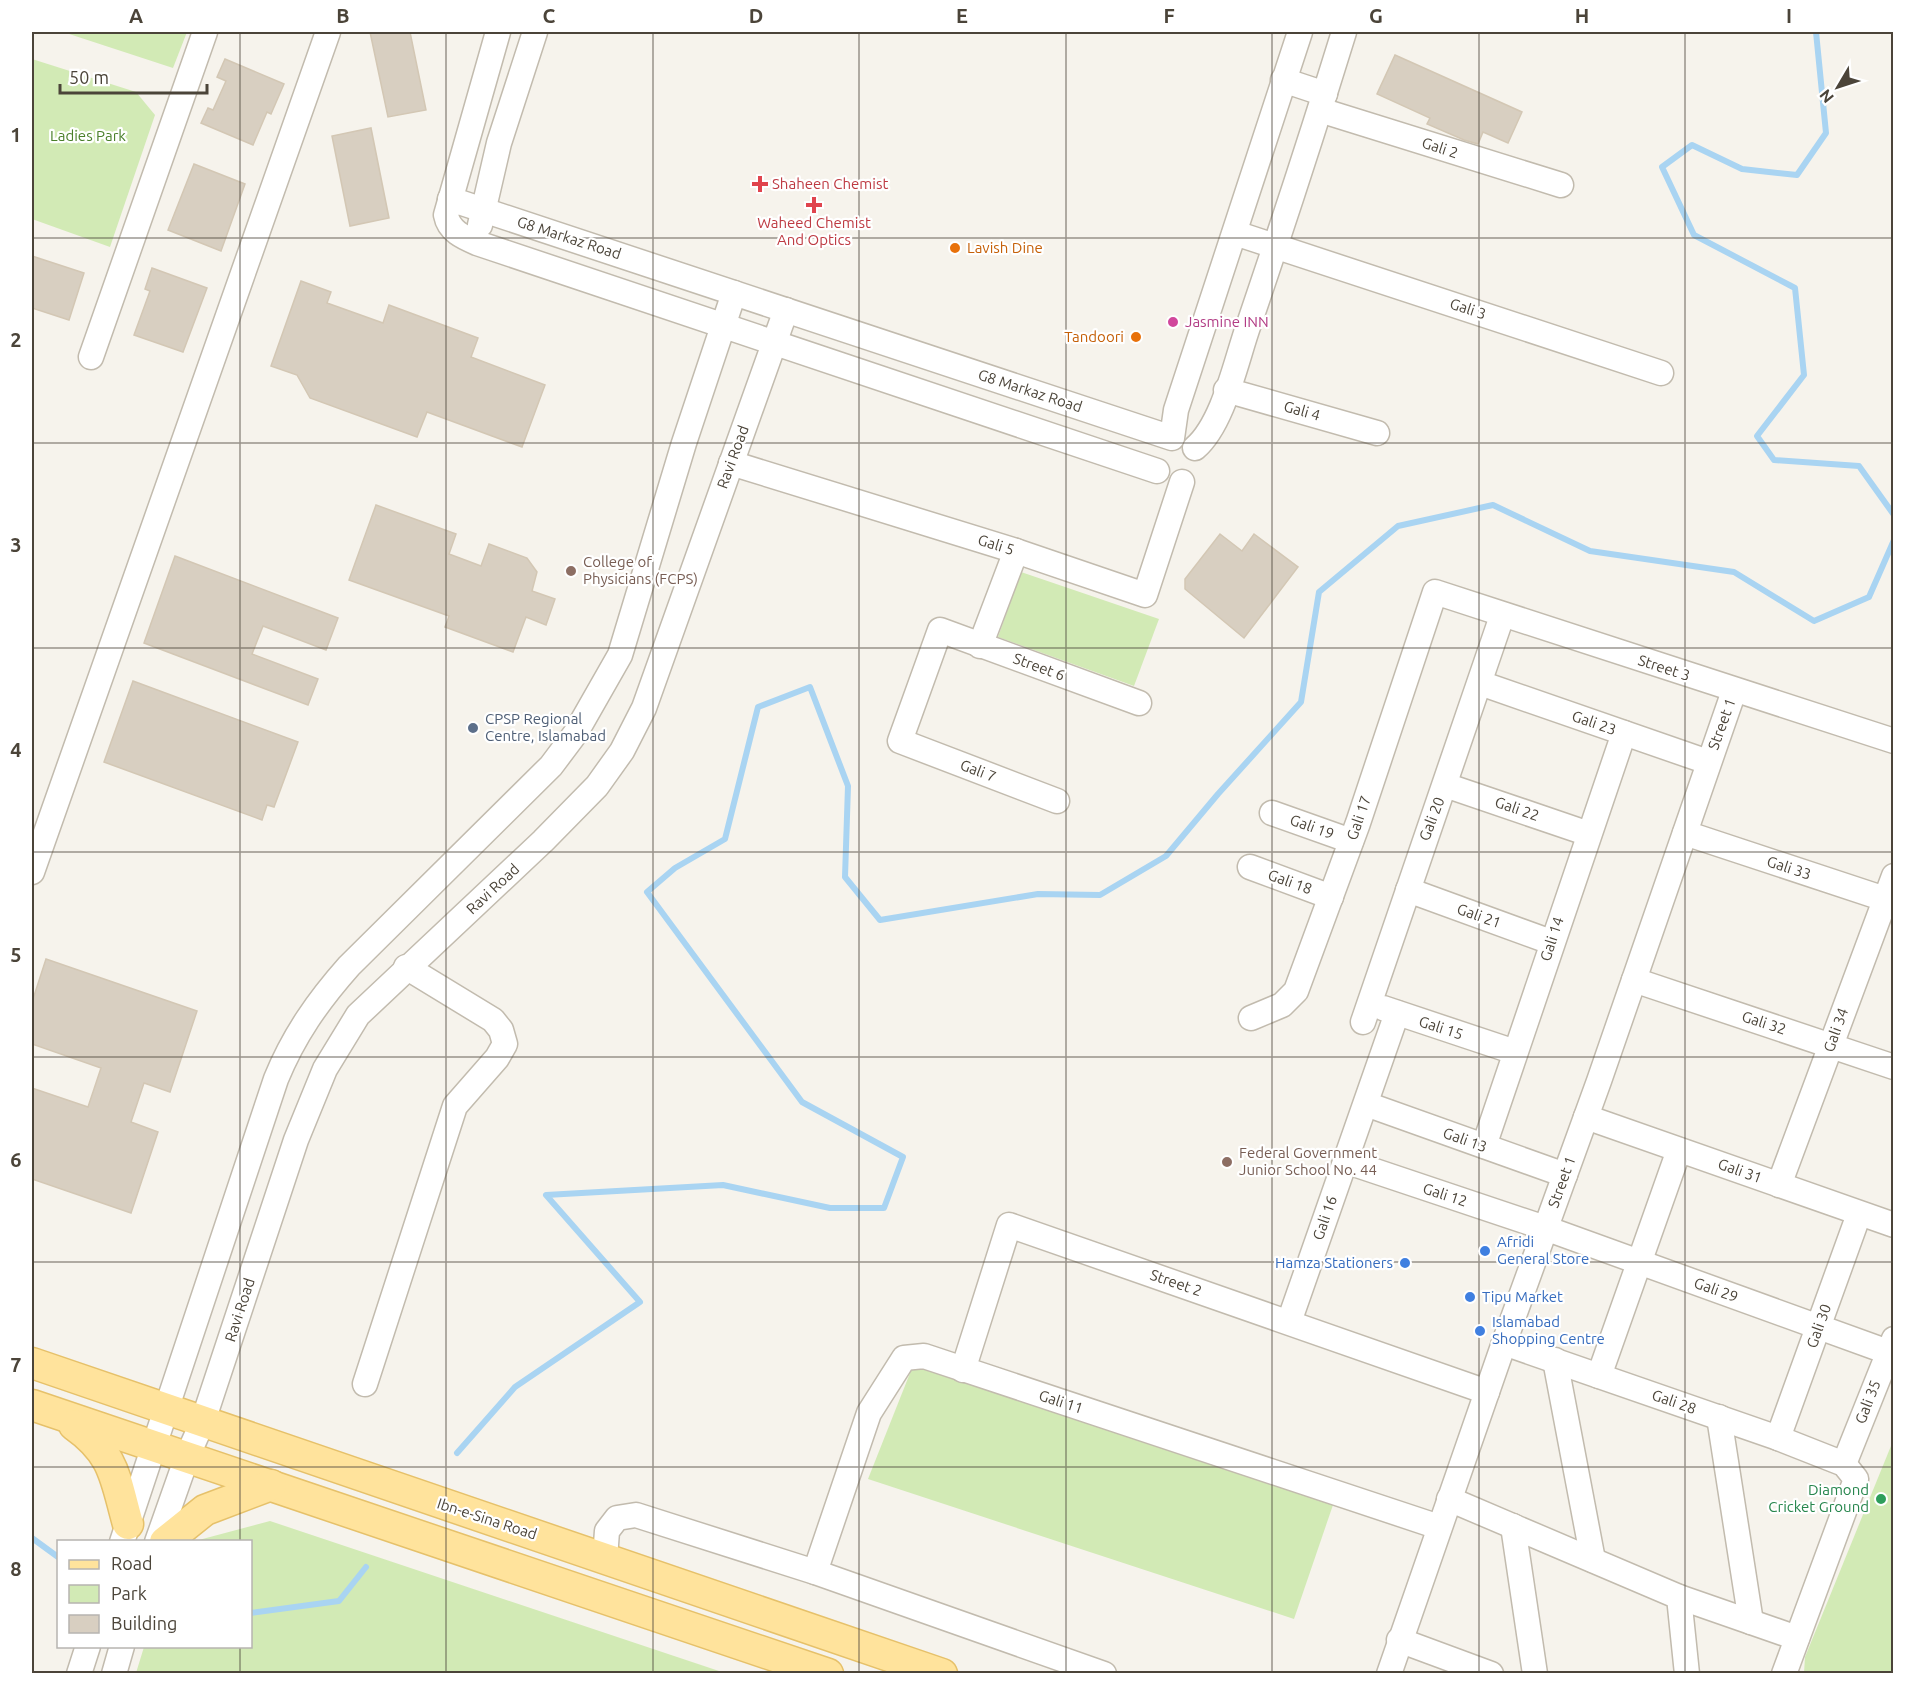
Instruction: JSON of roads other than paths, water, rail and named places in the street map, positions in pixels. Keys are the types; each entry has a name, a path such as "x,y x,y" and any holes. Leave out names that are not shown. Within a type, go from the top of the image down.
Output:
{"main road":[{"name":"Ibn-e-Sina Road","path":"32,1363 942,1674"},
{"path":"45,1409 828,1674"},
{"path":"45,1409 95,1440 115,1472 125,1533"},
{"path":"168,1540 205,1510 271,1485"}],"street":[{"path":"91,357 205,32"},
{"path":"32,872 328,32"},
{"path":"498,32 446,215 447,222 460,235 477,243 775,344 1157,471 1167,480 1182,482 1189,478 1198,466 1199,458 1195,448 1186,440 1172,438 1160,444 1156,450 1154,464 1157,471"},
{"path":"477,243 499,143 535,32"},
{"path":"1172,438 1176,410 1300,32"},
{"path":"1195,448 1208,436 1226,390 1344,32"},
{"name":"Gali 2","path":"1283,80 1322,102 1561,185"},
{"name":"G8 Markaz Road","path":"450,199 1172,438"},
{"name":"Gali 3","path":"1235,232 1661,373"},
{"path":"125,1533 276,1079 301,1027 320,998 349,966 551,766 575,734 620,655 734,293"},
{"name":"Ravi Road","path":"158,1540 187,1457 203,1421 296,1140 325,1069 358,1015 406,967 543,841 597,786 622,751 644,708 786,310"},
{"name":"Gali 4","path":"1226,390 1377,433"},
{"name":"Gali 5","path":"731,463 1016,551 1145,595 1182,482"},
{"path":"980,646 1016,551"},
{"name":"Street 3","path":"1435,592 1502,616 1893,741"},
{"name":"Gali 17","path":"1251,1018 1282,1005 1296,991 1351,841 1435,592"},
{"name":"Gali 20","path":"1365,1013 1502,616"},
{"name":"Street 6","path":"900,741 940,630 1139,703"},
{"name":"Gali 23","path":"1480,683 1708,762"},
{"name":"Street 1","path":"1389,1674 1504,1342 1587,1117 1734,691"},
{"name":"Gali 14","path":"1484,1146 1551,942 1624,733"},
{"name":"Gali 7","path":"900,741 1057,801"},
{"name":"Gali 22","path":"1445,785 1589,834"},
{"name":"Gali 19","path":"1272,813 1351,841"},
{"name":"Gali 33","path":"1685,833 1889,901"},
{"name":"Gali 18","path":"1250,867 1331,897"},
{"name":"Gali 34","path":"1779,1185 1830,1046 1889,901 1893,876"},
{"name":"Gali 21","path":"1408,890 1551,942"},
{"path":"365,1384 455,1106 497,1058 505,1044 501,1030 493,1020 406,967"},
{"name":"Gali 32","path":"1634,980 1893,1067"},
{"name":"Gali 15","path":"1365,1013 1397,1013 1515,1052"},
{"name":"Gali 16","path":"1289,1322 1397,1013"},
{"name":"Gali 13","path":"1366,1104 1565,1175"},
{"name":"Gali 31","path":"1587,1117 1893,1225"},
{"path":"1599,1376 1679,1150"},
{"name":"Gali 12","path":"1345,1161 1545,1228"},
{"name":"Gali 30","path":"1778,1438 1859,1214"},
{"name":"Street 2","path":"963,1370 1009,1225 1487,1392"},
{"name":"Gali 29","path":"1545,1228 1819,1327 1891,1346"},
{"name":"Gali 28","path":"1504,1342 1778,1438 1844,1464"},
{"name":"Gali 35","path":"1844,1464 1891,1346"},
{"name":"Gali 11","path":"815,1572 869,1413 904,1358 924,1356 1439,1527"},
{"path":"1555,1360 1593,1560"},
{"path":"1719,1418 1751,1622"},
{"path":"1784,1674 1856,1479 1844,1464"},
{"path":"1449,1499 1679,1597 1797,1638"},
{"path":"605,1558 607,1531 617,1518 636,1515 815,1572 1104,1674"},
{"path":"1513,1526 1535,1674"},
{"path":"1679,1597 1687,1674"},
{"path":"1400,1640 1491,1674"},
{"path":"79,1674 88,1648"},
{"path":"114,1674 122,1648"}],"waterway":[{"path":"1816,32 1826,133 1797,175 1742,169 1692,145 1662,167 1694,235 1795,288 1804,375 1757,436 1774,460 1859,466 1894,515"},
{"path":"457,1453 515,1387 640,1302 546,1195 723,1185 830,1208 884,1208 903,1157 802,1102 647,892 675,868 725,839 758,707 810,687 848,786 845,877 880,920 1038,894 1100,895 1166,856 1301,702 1319,592 1398,526 1493,505 1590,551 1734,572 1814,621 1869,597 1894,540"},
{"path":"32,1538 57,1556"},
{"path":"252,1613 339,1601 366,1567"}],"place":[{"name":"Shaheen Chemist","path":"760,184"},
{"name":"Waheed Chemist And Optics","path":"814,205"},
{"name":"Lavish Dine","path":"955,248"},
{"name":"Jasmine INN","path":"1173,322"},
{"name":"Tandoori","path":"1136,337"},
{"name":"College of Physicians (FCPS)","path":"571,571"},
{"name":"CPSP Regional Centre, Islamabad","path":"473,728"},
{"name":"Federal Government Junior School No. 44","path":"1227,1162"},
{"name":"Afridi General Store","path":"1485,1251"},
{"name":"Hamza Stationers","path":"1405,1263"},
{"name":"Tipu Market","path":"1470,1297"},
{"name":"Islamabad Shopping Centre","path":"1480,1331"},
{"name":"Diamond Cricket Ground","path":"1881,1499"}],"park label":[{"name":"Ladies Park","path":"88,136"}]}
